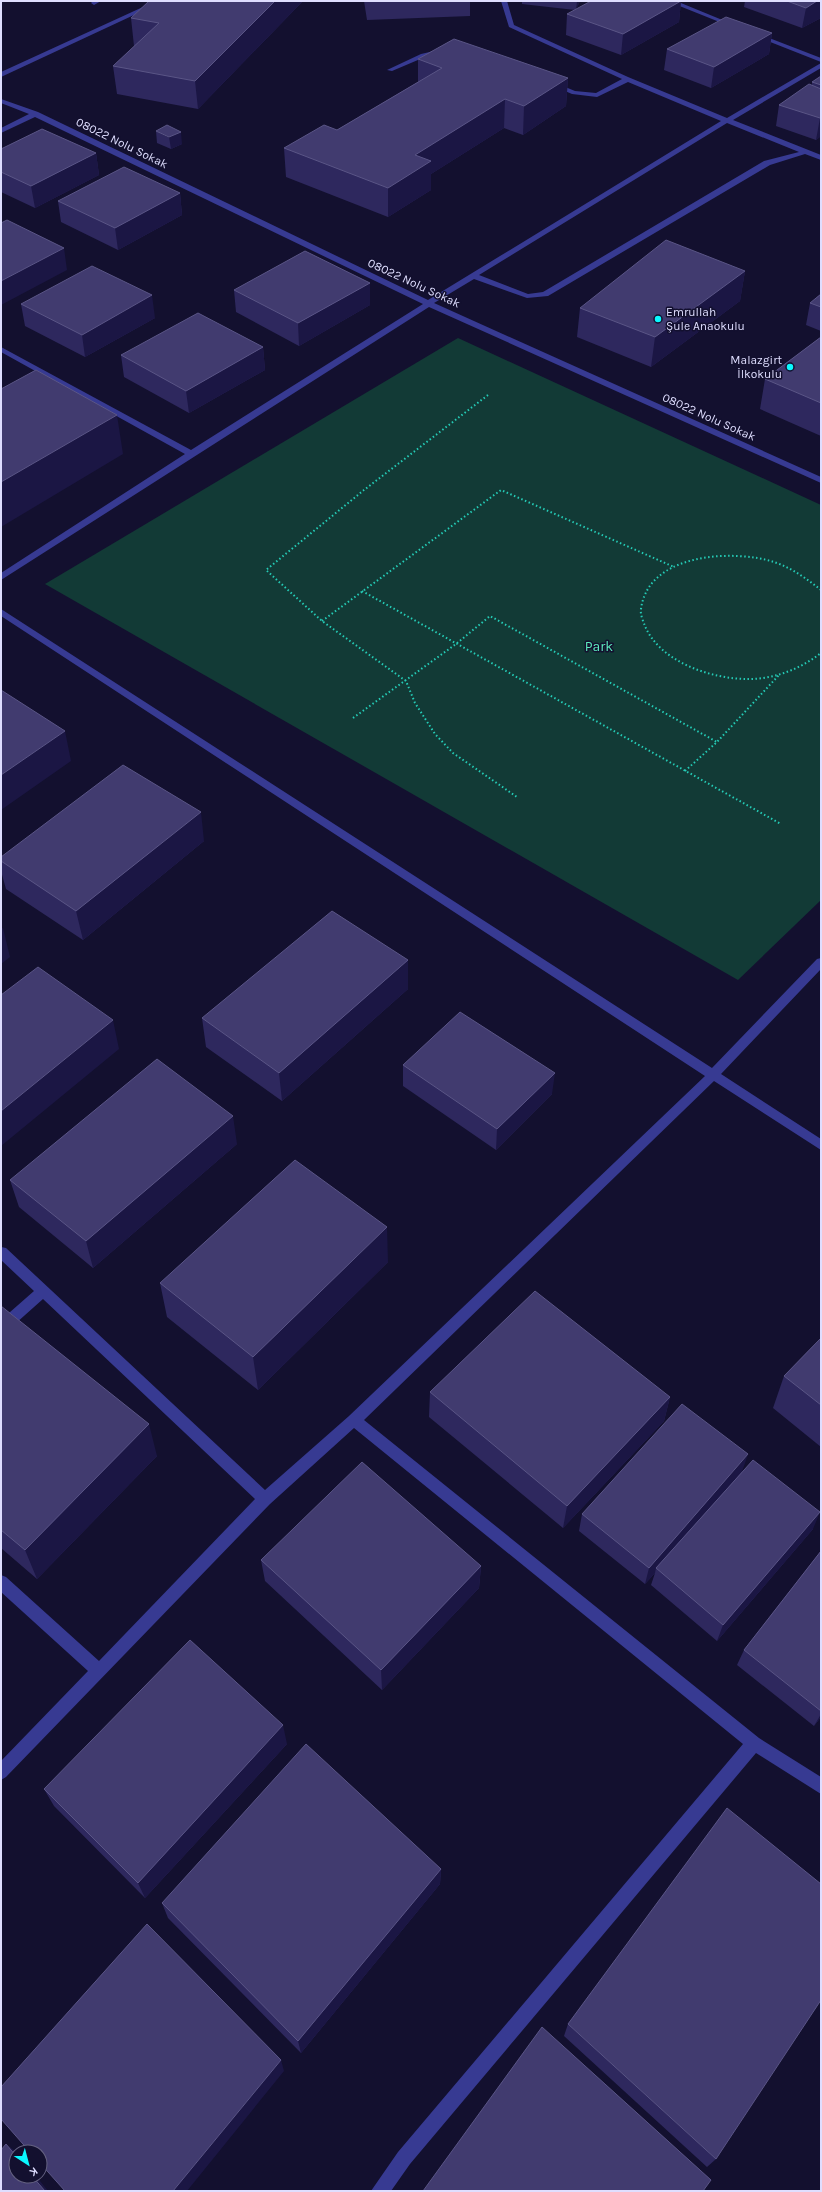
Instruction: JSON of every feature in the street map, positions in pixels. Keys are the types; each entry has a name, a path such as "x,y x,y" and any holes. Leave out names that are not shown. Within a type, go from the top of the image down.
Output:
{"street":[{"path":"1,75 161,1"},
{"path":"504,1 511,26 726,121 821,158"},
{"path":"670,1 742,29"},
{"path":"749,32 821,60"},
{"path":"390,70 423,55 444,50 451,51"},
{"path":"1,577 191,454 429,304 726,121 821,65"},
{"path":"548,82 574,93 597,95 628,79"},
{"name":"08022 Nolu Sokak","path":"1,101 35,114 429,304 821,480"},
{"path":"1,131 35,114"},
{"path":"474,276 527,296 545,294 767,163 806,152"},
{"path":"1,349 191,454"},
{"path":"1,612 821,1146"},
{"path":"1,1772 266,1499 354,1420 713,1075 821,962"},
{"path":"1,1252 266,1499"},
{"path":"1,1328 43,1291"},
{"path":"354,1420 754,1743 821,1786"},
{"path":"1,1582 99,1671"},
{"path":"380,2191 404,2158 754,1743"}],"path":[{"path":"488,395 364,490 266,570 322,621 406,681 415,703 434,734 453,753 517,797"},
{"path":"322,621 501,490 675,567"},
{"path":"821,590 801,574 774,562 744,556 713,556 685,562 662,574 647,590 641,609 645,630 661,649 684,664 715,675 748,679 780,675 806,665 821,653"},
{"path":"362,591 781,824"},
{"path":"353,718 456,644 490,616 718,742"},
{"path":"685,771 718,742 780,675"}],"green space":[{"name":"Park","path":"458,338 821,505 821,900 738,980 45,584"}],"building":[{"path":"149,1 275,1 195,81 113,66 159,23 131,18"},
{"path":"591,1 681,1 623,34 567,14"},
{"path":"787,1 817,1 806,8"},
{"path":"726,17 772,33 714,67 667,49"},
{"path":"454,39 568,78 524,106 505,99 415,155 431,161 388,188 284,148 324,125 337,130 442,68 418,59"},
{"path":"821,76 821,85 812,82"},
{"path":"809,84 821,89 820,118 779,105"},
{"path":"167,125 181,132 169,137 156,131"},
{"path":"42,129 96,153 31,186 1,172 1,149"},
{"path":"124,167 180,193 115,228 58,201"},
{"path":"7,220 64,248 1,281 1,223"},
{"path":"666,240 745,271 655,337 580,308"},
{"path":"305,251 370,283 298,323 234,290"},
{"path":"92,266 152,295 82,335 21,304"},
{"path":"821,294 821,307 810,303"},
{"path":"198,313 263,347 186,391 121,355"},
{"path":"821,337 821,403 765,379"},
{"path":"36,370 117,415 1,482 1,389"},
{"path":"1,690 65,731 1,775"},
{"path":"123,765 201,812 76,911 1,861 1,857"},
{"path":"332,911 408,960 279,1073 202,1018"},
{"path":"38,967 113,1020 1,1111 1,995"},
{"path":"460,1012 555,1073 497,1129 403,1065"},
{"path":"157,1059 233,1116 86,1241 10,1180"},
{"path":"295,1160 387,1227 253,1357 160,1283"},
{"path":"535,1291 670,1397 567,1506 430,1392"},
{"path":"1,1306 149,1424 25,1550 1,1530"},
{"path":"821,1338 821,1405 784,1376"},
{"path":"682,1404 748,1454 649,1568 582,1514"},
{"path":"753,1460 820,1512 723,1625 656,1568"},
{"path":"362,1462 481,1566 381,1670 261,1560"},
{"path":"821,1551 821,1711 744,1650"},
{"path":"190,1640 283,1725 138,1883 44,1789"},
{"path":"306,1744 441,1869 298,2041 162,1903"},
{"path":"727,1808 821,1884 821,2000 716,2159 568,2024"},
{"path":"147,1924 281,2060 173,2191 65,2191 48,2172 48,2144 23,2144 1,2119 1,2087"},
{"path":"542,2027 711,2180 703,2191 423,2191"},
{"path":"6,2144 8,2146 8,2184 39,2184 45,2191 1,2191 1,2150"}],"place":[{"name":"Emrullah Şule Anaokulu","path":"658,319"},
{"name":"Malazgirt İlkokulu","path":"790,367"}]}
